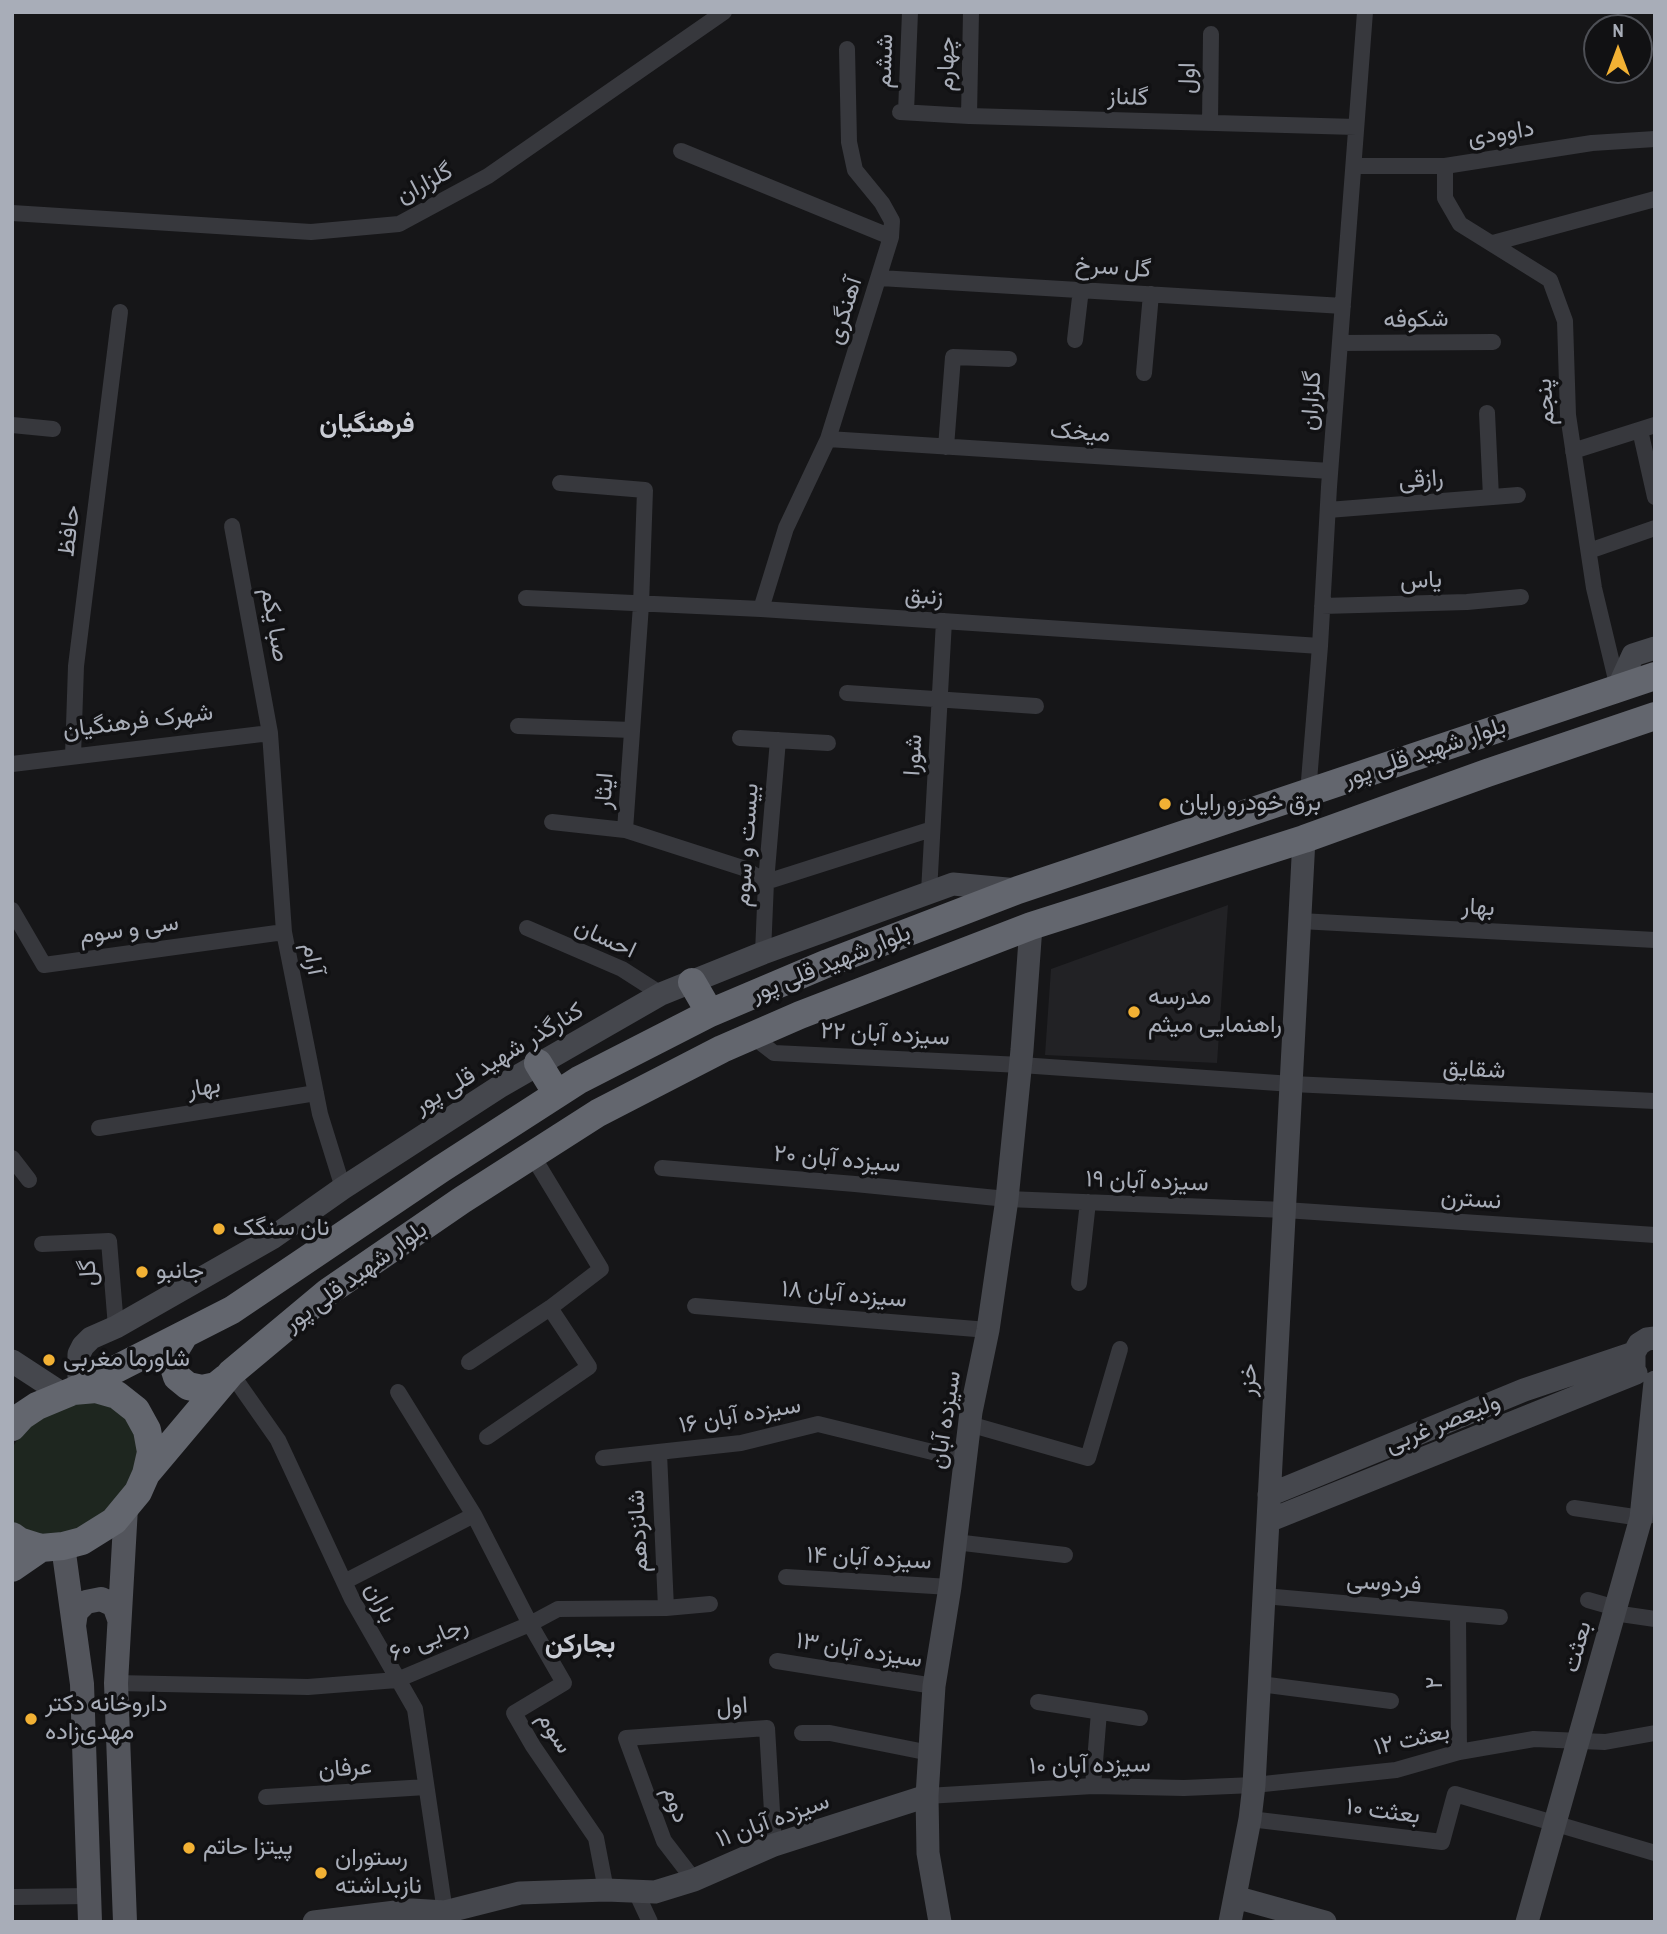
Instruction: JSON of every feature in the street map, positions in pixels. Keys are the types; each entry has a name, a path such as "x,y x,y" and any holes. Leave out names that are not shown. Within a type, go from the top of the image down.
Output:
{"highway":[{"name":"بلوار شهید قلی پور","path":"12,1427 37,1406 183,1337 232,1310 579,1080 710,1013 828,963 1018,890 1655,676"},
{"name":"بلوار شهید قلی پور","path":"12,1568 52,1547 82,1541 114,1521 138,1492 146,1474 183,1427 230,1374 328,1292 598,1113 722,1049 800,1015 1031,926 1304,839 1655,716"},
{"path":"692,982 710,1013"},
{"path":"538,1063 557,1094"},
{"path":"183,1337 174,1352 173,1364 177,1377 188,1386 202,1389 216,1386 230,1374"},
{"path":"72,1391 96,1389 117,1395 136,1410 147,1430 151,1452 146,1474"},
{"path":"12,1536 19,1541 52,1547"}],"main road":[{"path":"125,1922 116,1683 126,1507"},
{"path":"52,1547 74,1626 82,1684 90,1922"},
{"path":"74,1626 76,1612 86,1602 101,1599 114,1605 119,1619"}],"street":[{"name":"گلزاران","path":"12,213 311,232 399,224 488,176 724,12"},
{"name":"ششم","path":"902,112 910,12"},
{"name":"چهارم","path":"969,116 971,12"},
{"name":"گلزاران","path":"1308,793 1365,12"},
{"name":"اول","path":"1210,123 1211,34"},
{"path":"681,150 891,237 892,221 882,203 855,170 849,142 847,49"},
{"name":"گلناز","path":"902,112 1356,127"},
{"name":"داوودی","path":"1354,166 1445,166 1592,142 1655,139"},
{"name":"پنجم","path":"1445,166 1445,198 1460,224 1550,280 1565,321 1568,415 1573,451 1594,588 1618,688"},
{"path":"1493,243 1655,198"},
{"name":"آهنگری","path":"761,610 786,528 828,439 891,237"},
{"name":"گل سرخ","path":"880,278 1343,306"},
{"path":"1076,340 1081,289"},
{"path":"1144,373 1151,294"},
{"name":"حافظ","path":"73,756 76,666 120,312"},
{"name":"شکوفه","path":"1340,344 1493,342"},
{"path":"946,447 953,357 1009,359"},
{"path":"1487,412 1491,497"},
{"path":"12,425 52,429"},
{"path":"1573,451 1648,427 1655,497"},
{"name":"میخک","path":"828,439 1330,471"},
{"name":"ایثار","path":"560,483 645,490 641,605 625,830 743,868 766,882"},
{"name":"رازقی","path":"1328,510 1518,495"},
{"name":"صبا یکم","path":"232,526 271,733"},
{"path":"1588,551 1655,528"},
{"name":"یاس","path":"1322,606 1466,602 1521,597"},
{"name":"زنبق","path":"526,598 944,621 1320,646"},
{"name":"شورا","path":"929,892 944,621"},
{"path":"1618,688 1633,655 1655,648"},
{"path":"847,693 1036,706"},
{"path":"518,726 632,730"},
{"name":"شهرک فرهنگیان","path":"12,764 271,733"},
{"name":"آرام","path":"271,733 284,932 316,1093 343,1188"},
{"path":"740,738 828,743"},
{"name":"بیست و سوم","path":"763,953 778,740"},
{"path":"552,822 625,830"},
{"path":"766,882 932,829"},
{"name":"خزر","path":"1230,1922 1254,1785 1304,839"},
{"name":"کنارگذر شهید قلی پور","path":"72,1391 83,1346 91,1338 116,1327 272,1238 343,1188 538,1063 661,994 763,953 953,884 1018,890"},
{"name":"سی و سوم","path":"12,910 44,965 284,932"},
{"name":"بهار","path":"1300,921 1655,940"},
{"name":"سیزده آبان","path":"940,1922 928,1853 927,1796 934,1686 950,1587 969,1424 988,1330 1007,1199 1021,1065 1031,926"},
{"name":"احسان","path":"527,928 622,969 661,994"},
{"name":"سیزده آبان ۲۲","path":"752,1036 774,1053 1021,1065 1292,1084"},
{"name":"شقایق","path":"1292,1084 1655,1101"},
{"name":"بهار","path":"99,1128 316,1093"},
{"path":"469,1362 550,1308 601,1269 532,1155"},
{"path":"12,1158 29,1180"},
{"name":"سیزده آبان ۲۰","path":"662,1168 1007,1199"},
{"name":"سیزده آبان ۱۹","path":"1007,1199 1285,1210"},
{"path":"1079,1283 1088,1202"},
{"name":"نسترن","path":"1285,1210 1655,1235"},
{"name":"گل","path":"42,1244 109,1241 116,1327"},
{"name":"سیزده آبان ۱۸","path":"695,1306 988,1330"},
{"path":"487,1437 589,1367 550,1308"},
{"path":"1645,1372 1639,1344 1655,1338"},
{"path":"969,1424 1088,1458 1120,1349"},
{"path":"12,1361 72,1391"},
{"name":"ولیعصر غربی","path":"1269,1495 1524,1390 1645,1372"},
{"name":"ولیعصر غربی","path":"1268,1521 1645,1372"},
{"name":"بعثت","path":"1527,1922 1615,1611 1648,1516 1645,1372"},
{"name":"باران","path":"230,1374 278,1440 344,1582 415,1709 426,1787 438,1917"},
{"path":"398,1392 474,1515 530,1624"},
{"path":"1446,1422 1457,1446"},
{"name":"سیزده آبان ۱۶","path":"603,1458 741,1443 818,1424 965,1460"},
{"name":"شانزدهم","path":"659,1453 666,1608"},
{"path":"1574,1508 1648,1516"},
{"path":"344,1582 474,1515"},
{"path":"955,1542 1065,1555"},
{"name":"سیزده آبان ۱۴","path":"786,1577 950,1587"},
{"name":"فردوسی","path":"1265,1596 1500,1617"},
{"path":"1588,1600 1615,1611 1655,1619"},
{"name":"رجایی ۶۰","path":"116,1683 308,1687 397,1680 530,1624 558,1609 666,1608 710,1604"},
{"name":"۲","path":"1458,1614 1459,1752"},
{"name":"سوم","path":"530,1624 564,1683 514,1713 533,1746 596,1838 606,1891"},
{"name":"سیزده آبان ۱۳","path":"777,1661 934,1686"},
{"path":"1260,1684 1391,1701"},
{"path":"1038,1702 1140,1718"},
{"path":"1093,1786 1099,1712"},
{"name":"اول","path":"626,1738 767,1728 774,1845"},
{"path":"802,1733 830,1732 930,1753"},
{"name":"بعثت ۱۲","path":"1254,1785 1396,1770 1459,1752 1534,1739 1605,1742 1655,1733"},
{"name":"دوم","path":"626,1738 664,1841 694,1880"},
{"name":"سیزده آبان ‍۱۰","path":"927,1796 1093,1786 1184,1788 1254,1785"},
{"name":"عرفان","path":"266,1797 426,1787"},
{"name":"بعثت ۱۰","path":"1250,1819 1442,1842 1455,1794 1555,1824"},
{"name":"سیزده آبان ۱۱","path":"314,1922 412,1910 438,1917 520,1893 655,1892 694,1880 774,1845 927,1796"},
{"path":"1555,1824 1655,1853"},
{"path":"636,1892 650,1922"},
{"path":"14,1897 89,1896"},
{"path":"1235,1897 1325,1922"}],"shaded area":[{"name":"مدرسه راهنمایی میثم","path":"1228,905 1217,1063 1045,1055 1051,969"},
{"path":"90,1399 113,1405 132,1421 140,1443 135,1476 93,1525 64,1537 34,1537 12,1524 12,1448 25,1428 61,1405"}],"place":[{"name":"برق خودرو رایان","path":"1165,804"},
{"name":"مدرسه راهنمایی میثم","path":"1134,1012"},
{"name":"نان سنگک","path":"219,1229"},
{"name":"جانبو","path":"142,1272"},
{"name":"شاورما مغربی","path":"49,1360"},
{"name":"داروخانه دکتر مهدی‌زاده","path":"31,1719"},
{"name":"پیتزا حاتم","path":"189,1848"},
{"name":"رستوران نازبداشته","path":"321,1873"}],"district":[{"name":"فرهنگیان","path":"367,425"},
{"name":"بجارکن","path":"580,1645"}]}
